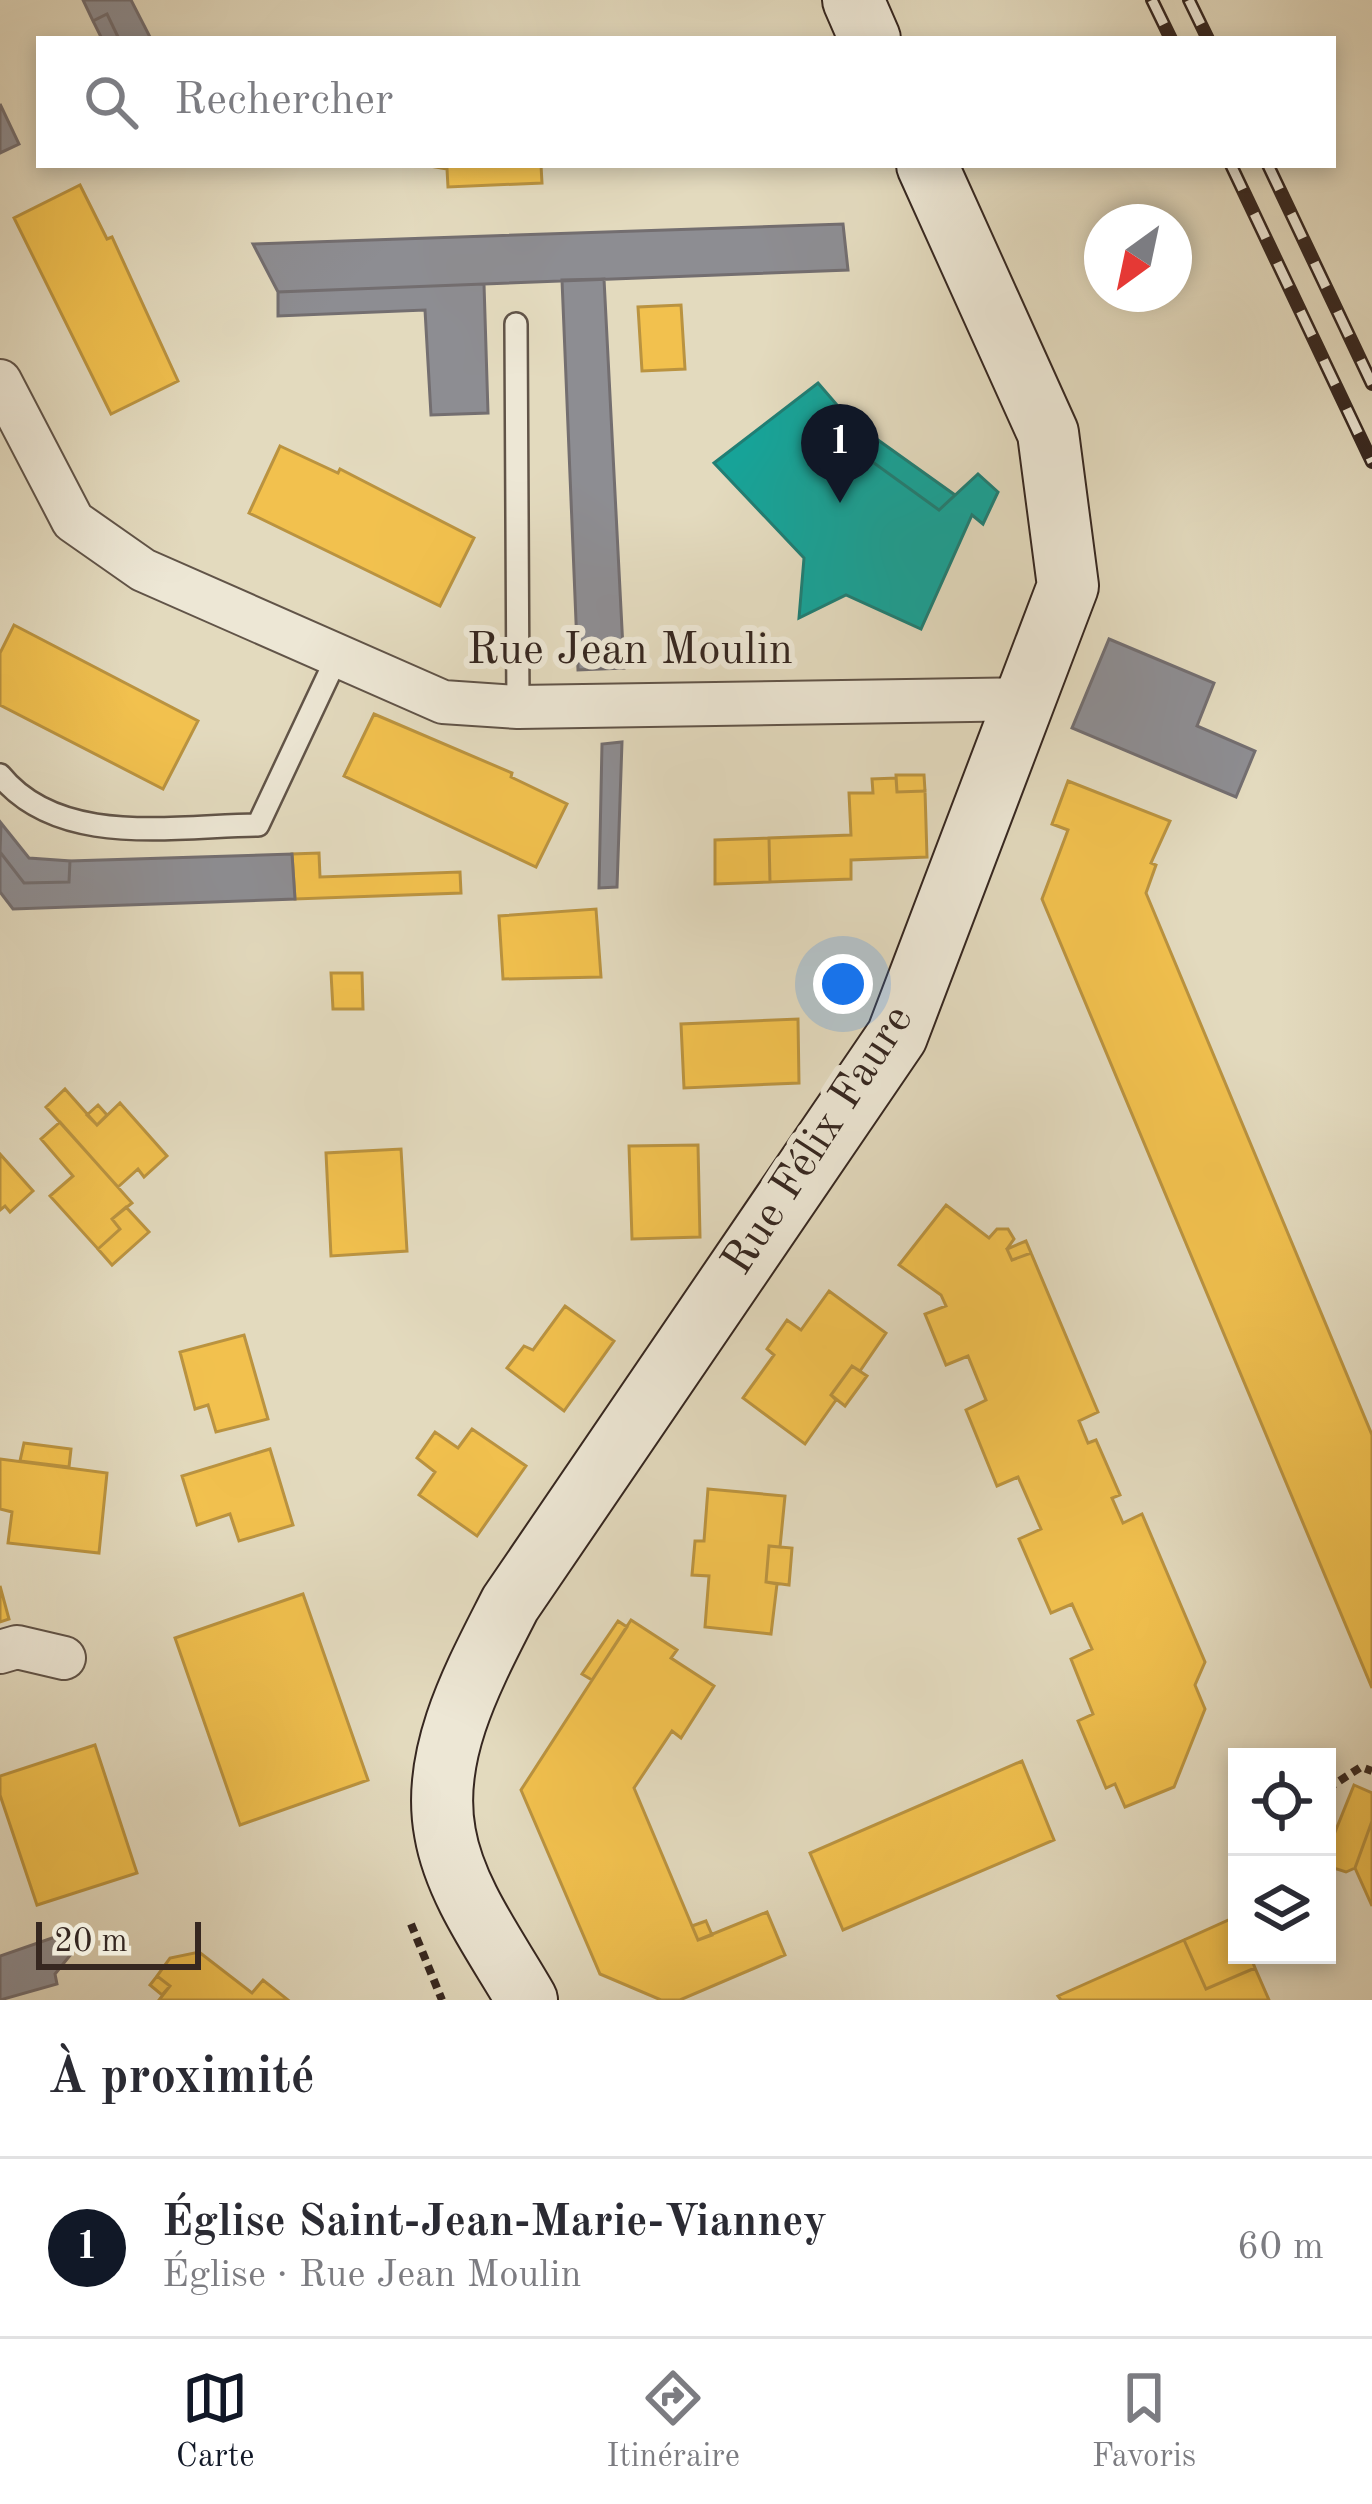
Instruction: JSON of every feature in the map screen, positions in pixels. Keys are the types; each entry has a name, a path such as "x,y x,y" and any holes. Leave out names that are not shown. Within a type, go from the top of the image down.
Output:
{"street":[{"path":"853,0 869,36"},
{"name":"Rue Félix Faure","path":"527,2000 471,1900 445,1834 444,1767 472,1679 510,1604 897,1036 1029,699 1068,586 1048,433 928,168"},
{"name":"Rue Jean Moulin","path":"0,381 10,430 73,521 143,571 443,702 518,707 1029,699"},
{"path":"0,1652 17,1647 64,1658"}],"lane":[{"path":"516,324 518,707"},
{"path":"0,775 13,791 82,826 258,825 338,655"}],"path":[{"path":"1336,1783 1361,1767 1372,1771"}],"building: Logements":[{"path":"441,168 541,168 542,183 448,187 447,169"},
{"path":"80,185 107,239 112,237 178,381 111,414 14,218"},
{"path":"681,305 685,369 642,371 638,307"},
{"path":"280,446 338,473 340,469 474,538 440,606 249,513"},
{"path":"14,625 198,721 163,789 0,705 0,653"},
{"path":"374,714 512,773 511,777 567,804 536,867 344,776"},
{"path":"896,775 924,775 925,791 897,792"},
{"path":"896,778 897,792 925,791 927,857 851,860 851,879 770,882 769,838 851,835 849,793 873,793 872,779"},
{"path":"1068,781 1170,821 1151,863 1156,865 1146,893 1372,1435 1372,1688 1042,899 1068,830 1052,824"},
{"path":"769,838 770,882 715,884 715,840"},
{"path":"319,853 320,877 460,872 461,893 295,899 292,854"},
{"path":"596,909 601,977 503,979 499,916"},
{"path":"331,973 362,973 363,1009 333,1009"},
{"path":"798,1019 799,1083 684,1088 681,1024"},
{"path":"65,1089 97,1125 120,1103 167,1156 144,1177 138,1169 118,1187 46,1107"},
{"path":"98,1105 107,1115 97,1125 87,1115"},
{"path":"60,1122 132,1203 112,1219 120,1229 98,1249 50,1196 73,1176 41,1139"},
{"path":"698,1145 700,1237 632,1239 629,1146"},
{"path":"401,1149 407,1251 331,1256 326,1153"},
{"path":"0,1154 33,1191 10,1212 5,1206 0,1210"},
{"path":"946,1205 989,1238 997,1229 1008,1229 1014,1239 1007,1249 1012,1260 1031,1253 1098,1412 1079,1421 1088,1443 1096,1440 1120,1495 1112,1498 1123,1523 1142,1514 1205,1662 1195,1685 1205,1709 1174,1787 1125,1807 1115,1784 1106,1788 1078,1721 1093,1714 1071,1659 1092,1649 1072,1604 1051,1613 1019,1539 1041,1529 1018,1477 997,1486 966,1410 986,1400 968,1356 946,1365 925,1314 946,1306 941,1295 899,1265"},
{"path":"126,1207 149,1232 112,1265 98,1249 120,1229 112,1219"},
{"path":"1026,1241 1031,1253 1012,1260 1007,1249"},
{"path":"829,1291 886,1333 860,1371 852,1366 831,1395 836,1400 805,1444 743,1398 774,1355 767,1349 787,1320 801,1330"},
{"path":"565,1306 614,1341 564,1411 507,1368 524,1346 533,1350"},
{"path":"244,1335 268,1419 216,1432 208,1405 195,1409 180,1352"},
{"path":"852,1366 867,1376 845,1406 831,1395"},
{"path":"472,1429 526,1466 477,1536 419,1495 435,1472 417,1458 435,1432 458,1448"},
{"path":"24,1443 71,1449 69,1467 20,1461"},
{"path":"270,1449 293,1525 239,1541 230,1514 197,1525 182,1476"},
{"path":"0,1459 107,1473 99,1553 8,1543 12,1512 0,1509"},
{"path":"708,1489 785,1496 780,1547 769,1546 766,1582 777,1584 771,1634 705,1627 709,1576 692,1575 695,1541 704,1541"},
{"path":"769,1546 792,1548 789,1585 766,1582"},
{"path":"0,1586 9,1619 0,1622"},
{"path":"303,1594 368,1780 240,1825 175,1638"},
{"path":"631,1620 677,1650 671,1658 714,1686 681,1738 672,1731 634,1788 698,1940 767,1912 785,1955 680,2000 661,2000 600,1974 521,1790"},
{"path":"618,1621 627,1627 592,1680 582,1674"},
{"path":"95,1745 137,1873 37,1905 0,1795 0,1776"},
{"path":"1022,1761 1054,1840 843,1930 810,1853"},
{"path":"1354,1785 1372,1793 1372,1821 1355,1868 1346,1872 1336,1869 1336,1830"},
{"path":"1372,1821 1372,1906 1355,1868"},
{"path":"1228,1920 1228,1964 1253,1964 1255,1968 1206,1989 1184,1940"},
{"path":"706,1921 712,1935 698,1940 692,1926"},
{"path":"1184,1940 1206,1989 1255,1968 1269,2000 1061,2000 1058,1996"},
{"path":"199,1952 252,1993 263,1980 288,2000 159,2000 170,1986 157,1976 170,1958"},
{"path":"157,1976 170,1986 162,1995 150,1985"}],"building: Public":[{"path":"818,383 850,420 838,437 939,510 978,474 998,492 983,524 972,515 921,629 846,595 799,618 804,558 714,463"},
{"path":"850,420 955,495 939,510 838,437"}],"building: Industrie":[{"path":"83,0 131,0 149,36 118,36 107,14 93,21"},
{"path":"107,14 118,36 100,36 93,21"},
{"path":"0,104 19,144 0,153"},
{"path":"843,224 848,270 278,292 253,244"},
{"path":"604,279 624,668 578,670 562,280"},
{"path":"484,284 488,413 431,415 425,310 278,316 278,292"},
{"path":"1109,639 1214,683 1197,726 1255,751 1236,797 1072,728"},
{"path":"622,742 617,887 599,888 602,744"},
{"path":"1,823 29,858 70,861 69,882 24,883 0,852"},
{"path":"0,852 24,883 69,882 70,861 292,854 295,899 13,909 0,892"},
{"path":"55,1937 72,1953 55,1974 57,1984 0,2000 0,1956"}],"railway":[{"path":"1152,0 1170,36"},
{"path":"1189,0 1207,36"},
{"path":"1232,168 1372,462"},
{"path":"1269,168 1372,384"}],"place":[{"name":"Église Saint-Jean-Marie-Vianney","path":"840,503"}]}
